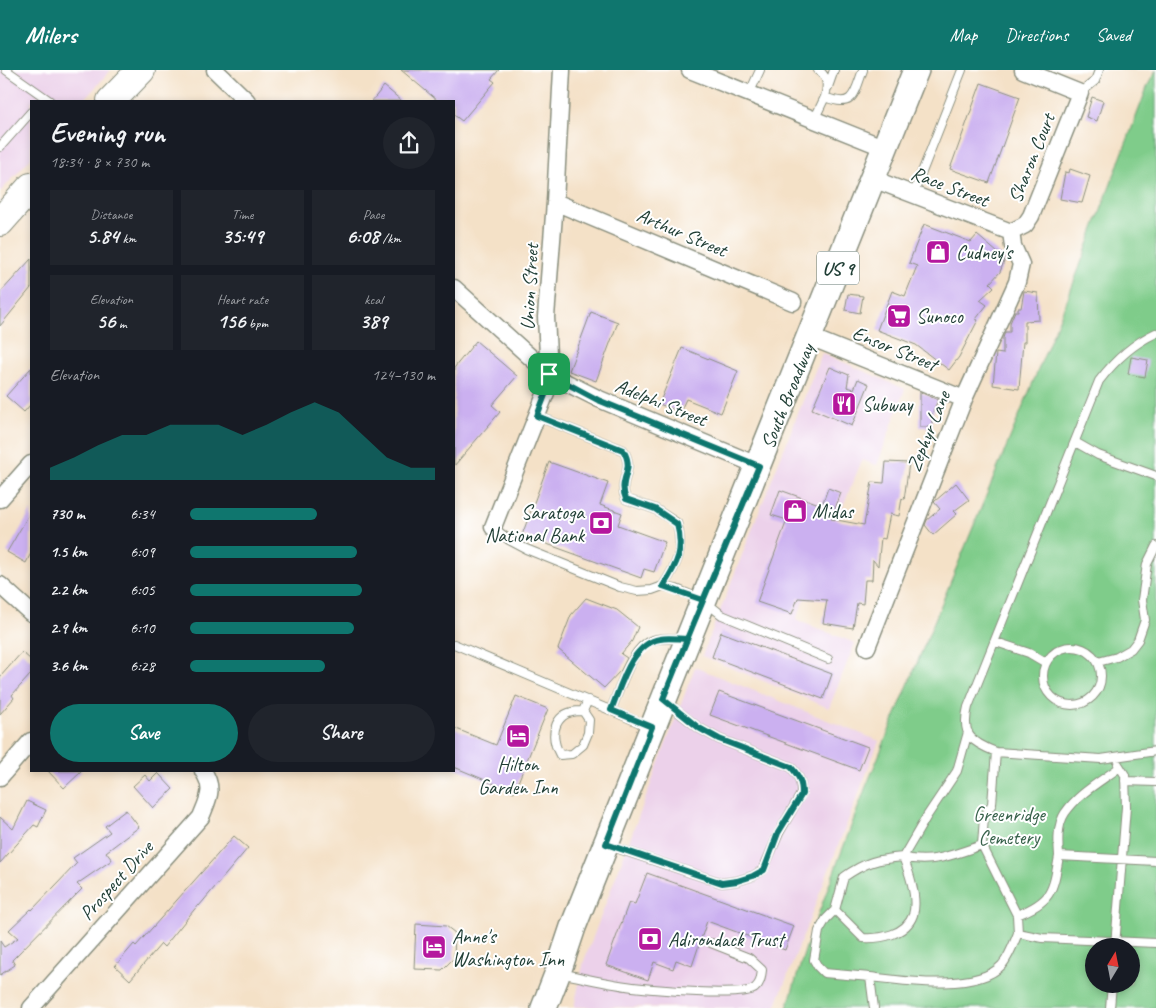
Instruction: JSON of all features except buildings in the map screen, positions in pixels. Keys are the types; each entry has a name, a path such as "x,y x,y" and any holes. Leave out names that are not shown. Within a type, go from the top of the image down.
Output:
{"highway":[{"path":"112,100 141,70"},
{"path":"0,222 30,188"}],"main road":[{"name":"South Broadway","path":"544,1008 573,927 663,699 759,466 916,70"},
{"name":"South Broadway","path":"557,1008 558,972"}],"street":[{"path":"215,70 246,100"},
{"name":"Union Street","path":"493,527 547,390 549,374 546,317 555,202 562,70"},
{"path":"690,70 885,148"},
{"path":"1023,70 1080,93"},
{"name":"Sharon Court","path":"1011,232 1025,224 1031,216 1080,93"},
{"name":"Race Street","path":"873,179 1011,232"},
{"name":"Arthur Street","path":"555,202 793,302"},
{"name":"Zephyr Lane","path":"867,648 964,399 1018,282 1021,264 1013,246 1011,232"},
{"name":"Adelphi Street","path":"455,289 549,374 598,400 759,466"},
{"name":"Ensor Street","path":"810,337 964,399"},
{"path":"0,499 30,465"},
{"path":"0,585 30,612"},
{"path":"0,777 30,742"},
{"name":"Prospect Drive","path":"31,1008 201,817 209,799 210,786 204,772"}],"lane":[{"path":"6,70 45,100"},
{"path":"749,94 760,70"},
{"path":"818,70 823,73 827,81 827,88"},
{"path":"814,120 825,97 834,70"},
{"path":"825,97 843,102 848,100 854,94 863,70"},
{"path":"913,195 962,70"},
{"path":"1080,93 1095,81 1099,70"},
{"path":"0,147 30,113"},
{"path":"1156,333 1128,349 1113,363 1099,381 996,642 968,707 964,722 970,737 980,746 996,752 1101,759 1156,751"},
{"path":"493,527 509,540 526,548 620,587 636,591 652,590 663,586 674,570 681,551 677,524 655,509 626,499 623,492 623,481 629,466 628,457 623,450 537,416"},
{"path":"1075,442 1098,455 1156,476"},
{"path":"1098,662 1117,657 1131,649 1138,640 1146,620 1142,600 1148,564 1156,546"},
{"path":"663,586 703,600 722,615 828,658"},
{"path":"611,710 635,654 646,643 660,639 687,639"},
{"path":"996,642 1029,653 1046,663"},
{"path":"455,644 652,727"},
{"path":"1076,647 1084,650 1098,662 1101,671 1101,681 1098,691 1091,699 1082,704 1072,706 1054,700 1047,692 1043,682 1043,672 1046,663 1058,650 1076,647"},
{"path":"606,844 722,883 737,881 764,870 778,833 802,794 799,776 791,767 719,739 699,728 663,699"},
{"path":"583,711 588,700"},
{"path":"583,711 589,720 588,733 583,745 572,754 560,755 554,745 553,735 558,722 568,713 583,711"},
{"path":"903,857 957,771 968,732"},
{"path":"982,845 943,858 916,861 903,857 880,859 859,866 844,877 835,910 819,930 814,960 818,968 824,973 870,978 914,982 950,982 984,977 1003,964 1018,934 1017,915 982,845 984,817 992,804 996,752"},
{"path":"1114,758 1125,775 1126,807 1115,938"},
{"path":"1017,915 1046,900 1051,893 1059,856 1058,838 1064,814 1084,793 1120,767"},
{"path":"1125,781 1156,782"},
{"path":"1059,856 1156,861"},
{"path":"835,910 863,938 876,939 888,936 905,926 913,915 914,896 903,857"},
{"path":"1018,934 1042,938 1085,941"},
{"path":"558,972 632,987 726,993 743,993 755,989 760,981 762,970 749,958 711,943"},
{"path":"1140,943 1156,943"},
{"path":"870,978 874,1008"},
{"path":"1110,1008 1111,993"}],"shaded area":[{"path":"0,70 111,70 84,100 30,100 30,159 0,192"},
{"path":"822,353 905,389 877,465 862,460 796,620 855,643 829,708 702,656"},
{"path":"695,667 879,741 775,1008 574,1007 584,961"}],"green space":[{"name":"Greenridge Cemetery","path":"1156,70 1156,1008 787,1008 806,947 865,789 1069,295 1148,85"}],"place":[{"name":"Cudney's","path":"938,252"},
{"name":"Sunoco","path":"899,316"},
{"name":"Subway","path":"844,404"},
{"name":"Midas","path":"795,511"},
{"name":"Saratoga National Bank","path":"601,523"},
{"name":"Hilton Garden Inn","path":"518,736"},
{"name":"Adirondack Trust","path":"650,939"},
{"name":"Anne's Washington Inn","path":"434,947"}],"route":[{"path":"549,374 547,390 537,416 623,450 628,457 629,466 623,481 623,492 626,499 655,509 677,524 681,551 674,570 663,586 703,600 663,699 699,728 719,739 791,767 799,776 802,794 778,833 764,870 753,876 722,883 606,844 652,727 611,710 635,654 646,643 660,639 687,639 703,600 759,466 598,400 549,374"}]}
